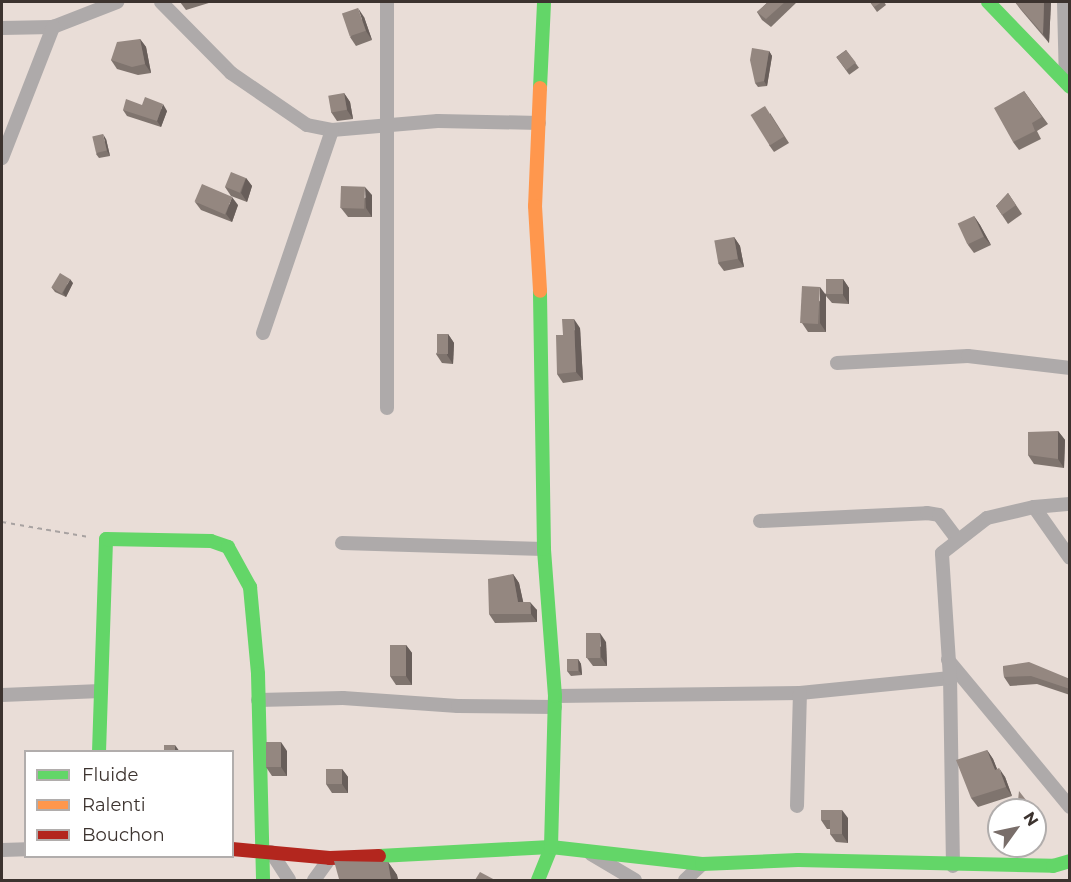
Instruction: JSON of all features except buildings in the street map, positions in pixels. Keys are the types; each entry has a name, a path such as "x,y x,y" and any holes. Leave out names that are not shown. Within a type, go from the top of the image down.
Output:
{"street":[{"path":"2,28 53,27 117,2"},
{"path":"161,2 231,73 307,125 332,130 386,123 539,123"},
{"path":"387,2 387,408"},
{"path":"538,880 551,847 555,702 544,549 540,266 535,206 544,2"},
{"path":"988,2 1068,85"},
{"path":"1064,2 1068,85"},
{"path":"2,158 53,27"},
{"path":"263,333 332,130"},
{"path":"837,363 968,356 1070,368"},
{"path":"953,866 950,678 942,554 957,539 987,518 1034,507 1070,504"},
{"path":"1034,507 1070,558"},
{"path":"760,520 939,514 957,539"},
{"path":"99,750 106,540 211,541 228,547 250,587 265,851 263,880"},
{"path":"342,543 544,549"},
{"path":"948,660 1070,807"},
{"path":"258,699 343,698 458,706 800,693 950,678"},
{"path":"2,695 101,691"},
{"path":"797,806 800,693"},
{"path":"234,849 330,858 551,847 702,864 798,860 953,866 1053,866 1070,861"},
{"path":"2,850 24,849"},
{"path":"584,850 635,880"},
{"path":"265,851 289,880"},
{"path":"314,880 330,858"},
{"path":"685,880 702,864"}],"path":[{"path":"2,522 106,540"}],"traffic: fast":[{"path":"540,88 544,2"},
{"path":"988,2 1070,87"},
{"path":"538,880 551,847 555,696 544,549 540,291"},
{"path":"99,750 106,539 211,541 228,547 250,587 258,674 263,880"},
{"path":"379,856 551,847 702,864 798,860 1053,866 1070,861"}],"traffic: slow":[{"path":"540,88 535,206 540,291"}],"traffic: jam":[{"path":"234,849 330,858 379,856"}]}
